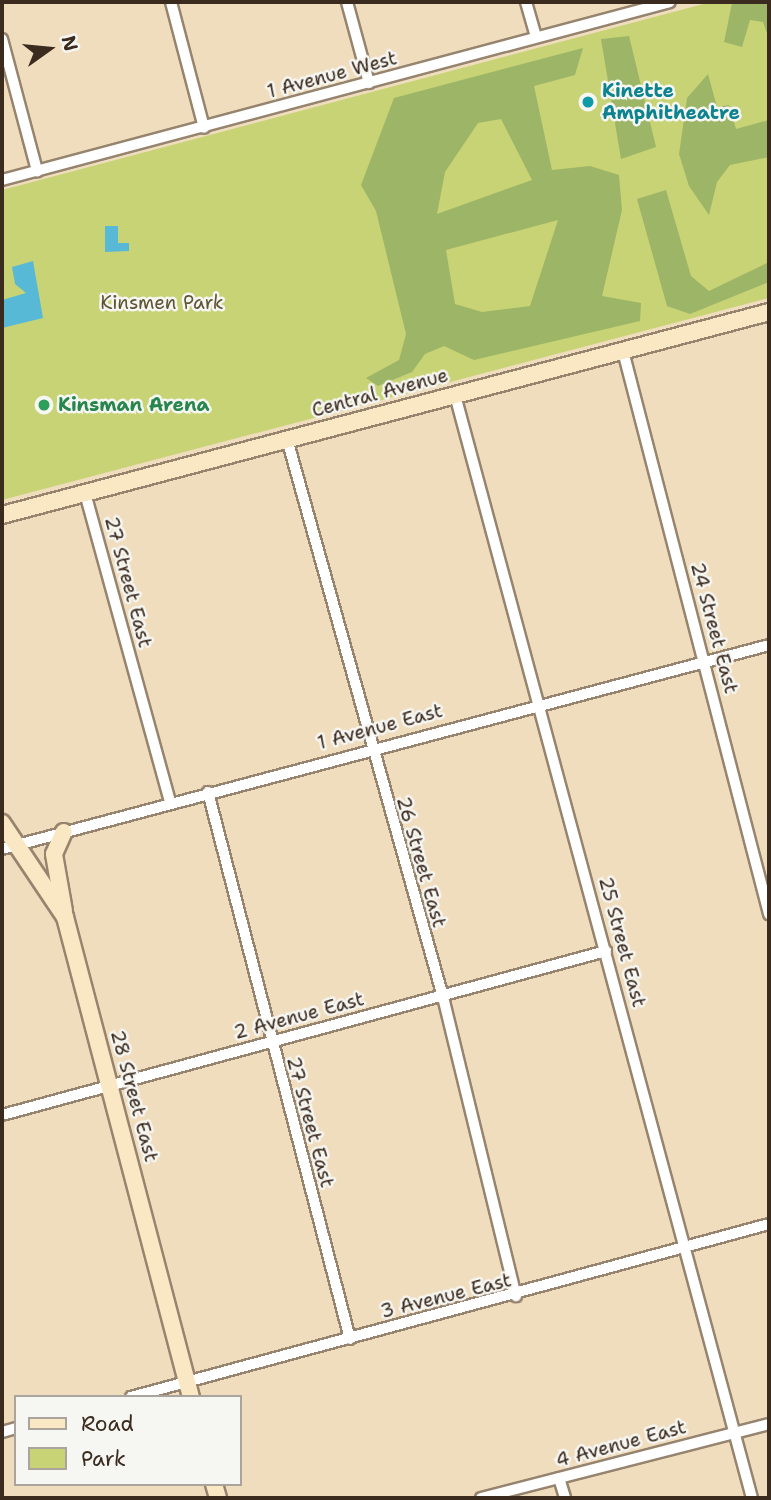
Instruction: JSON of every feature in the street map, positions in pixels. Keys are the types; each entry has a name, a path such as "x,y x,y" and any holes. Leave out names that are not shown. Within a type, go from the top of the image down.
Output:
{"street":[{"path":"171,2 204,128"},
{"path":"347,2 369,83"},
{"path":"526,2 536,37"},
{"name":"1 Avenue West","path":"2,180 670,2"},
{"path":"2,39 37,171"},
{"name":"Central Avenue","path":"2,514 769,312"},
{"name":"24 Street East","path":"623,351 769,914"},
{"name":"25 Street East","path":"454,395 688,1250 752,1498"},
{"name":"26 Street East","path":"287,439 370,748 443,997 516,1296"},
{"name":"27 Street East","path":"85,493 170,802"},
{"name":"1 Avenue East","path":"8,847 539,703 769,645"},
{"name":"27 Street East","path":"208,792 270,1041 350,1339"},
{"name":"28 Street East","path":"2,822 8,847 65,917 189,1389"},
{"path":"64,832 54,854 65,917"},
{"name":"2 Avenue East","path":"2,1115 606,951"},
{"name":"3 Avenue East","path":"146,1395 189,1389 350,1339 688,1250 769,1224"},
{"name":"4 Avenue East","path":"481,1498 769,1424"},
{"path":"559,1478 565,1498"}],"green space":[{"name":"Kinsmen Park","path":"711,2 769,2 769,298 2,500 2,190"},
{"path":"769,2 769,39 763,22 750,20 742,47 724,42 732,3"},
{"path":"629,36 656,147 621,159 601,39"},
{"path":"583,48 575,75 534,86 552,170 590,166 619,175 622,210 602,296 641,303 640,321 474,360 444,346 425,354 412,372 378,386 366,378 399,360 406,334 376,211 361,185 394,98","holes":["501,119 532,180 437,214 445,172 478,123","558,220 530,306 482,312 455,304 446,250"]},
{"path":"708,74 717,107 729,105 736,129 769,120 769,157 730,165 717,182 709,215 689,186 679,154 687,98"},
{"path":"666,190 691,276 709,291 769,262 769,282 690,314 667,306 637,199"}],"water":[{"path":"105,226 118,226 118,243 129,243 129,251 105,252"},
{"path":"33,261 43,318 2,328 2,300 26,293 15,284 12,267"}],"place":[{"name":"Kinette Amphitheatre","path":"588,102"},
{"name":"Kinsman Arena","path":"44,405"}]}
